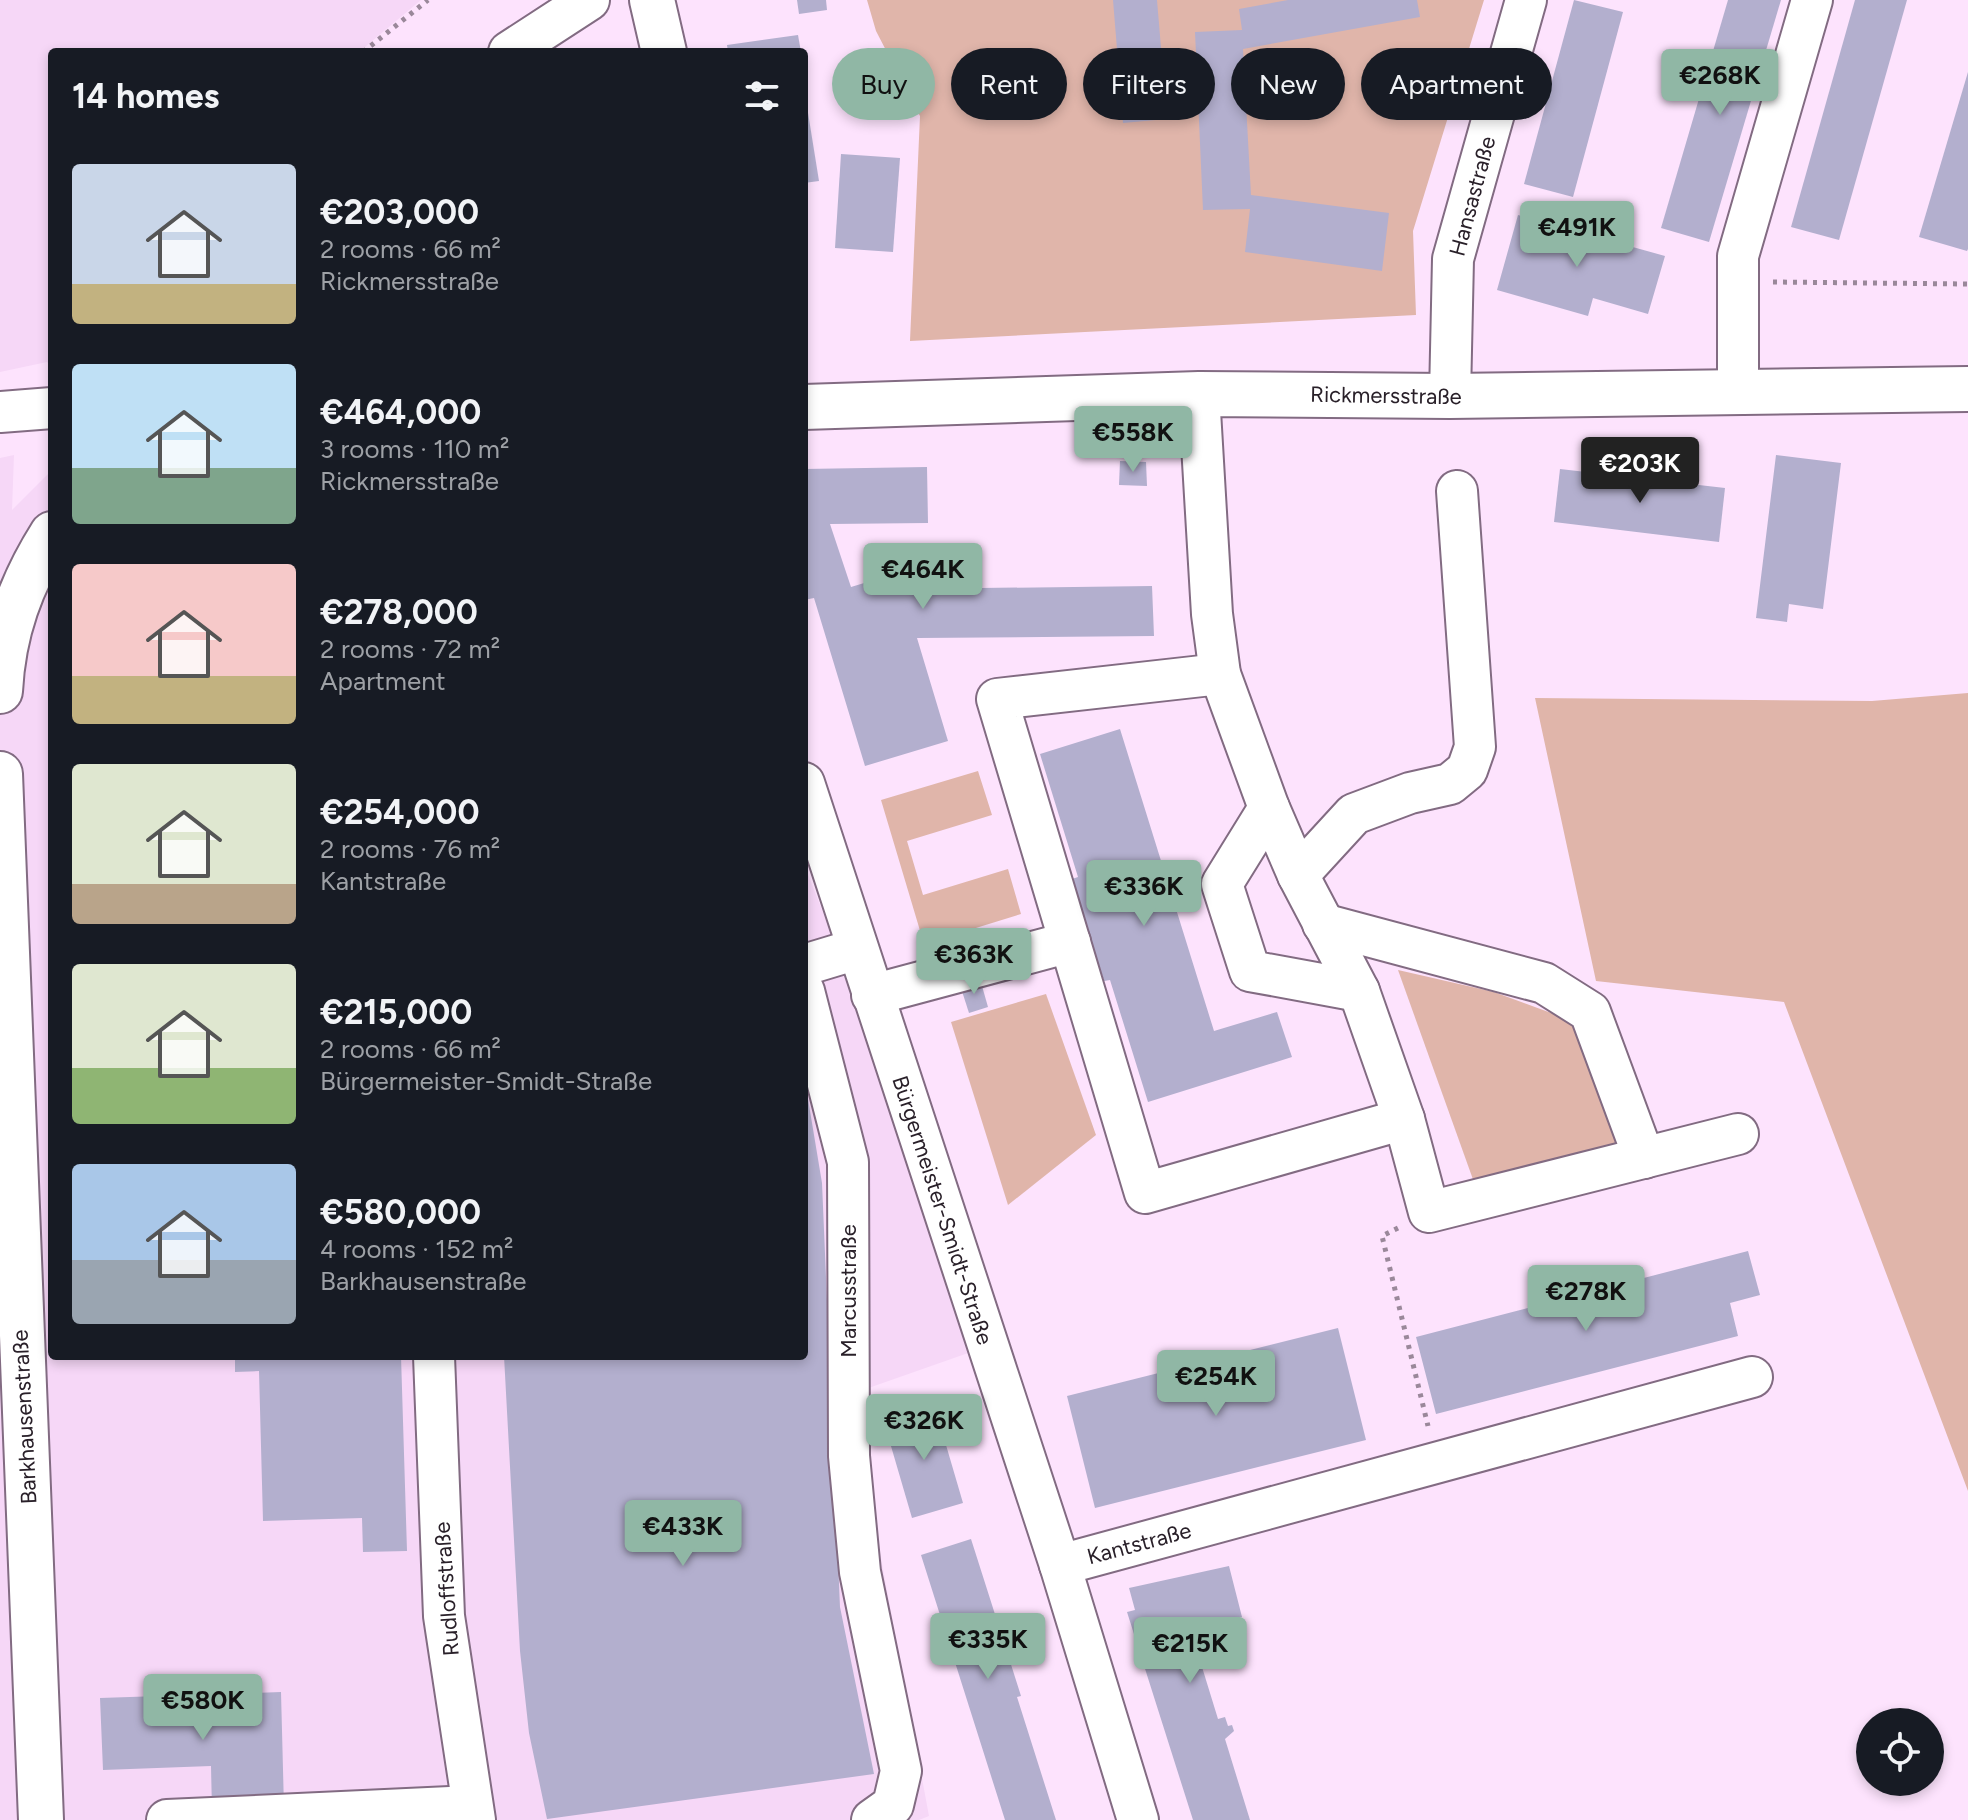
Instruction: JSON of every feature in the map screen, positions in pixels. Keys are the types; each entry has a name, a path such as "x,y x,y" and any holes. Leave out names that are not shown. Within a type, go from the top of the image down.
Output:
{"main road":[{"path":"652,0 663,48"},
{"name":"Rickmersstraße","path":"808,407 1199,394 1450,396 1968,389"},
{"path":"0,691 2,659 12,615 23,584 48,541"},
{"name":"Barkhausenstraße","path":"0,774 41,1820"}],"street":[{"path":"515,48 589,0"},
{"name":"Hansastraße","path":"1450,396 1453,259 1526,0"},
{"path":"1738,394 1738,256 1812,0"},
{"path":"1199,394 1211,599 1220,674 1269,808 1298,875 1359,991 1404,1119 1429,1212 1738,1134"},
{"path":"0,412 48,408"},
{"path":"1298,875 1354,814 1410,793 1450,784 1467,770 1475,747 1457,491"},
{"path":"1220,674 997,699 1145,1193 1404,1119"},
{"name":"Bürgermeister-Smidt-Straße","path":"808,796 1060,1565 1138,1820"},
{"path":"1269,808 1222,884 1250,971 1359,991"},
{"path":"1323,924 1544,983 1590,1012 1644,1158"},
{"path":"872,995 1070,942"},
{"path":"808,964 857,949"},
{"name":"Marcusstraße","path":"808,1007 848,1162 849,1456 860,1572 901,1771 893,1805 872,1820"},
{"name":"Rudloffstraße","path":"434,1360 444,1616 474,1813"},
{"name":"Kantstraße","path":"1060,1565 1752,1377"},
{"path":"167,1820 474,1813"}],"path":[{"path":"368,48 428,0"},
{"path":"1738,282 1968,284"},
{"path":"1429,1212 1382,1236 1437,1462"}],"shaded area":[{"path":"0,0 421,0 364,48 48,48 48,363 0,372"},
{"path":"867,0 1484,0 1469,48 1361,48 1361,120 1447,120 1413,231 1416,315 910,341 920,120 935,120 935,48 885,48"},
{"path":"14,455 12,510 48,474 48,1360 808,1360 808,874 847,974 971,1352 860,1391 862,1456 929,1816 919,1820 0,1820 0,458"},
{"path":"1968,693 1968,1491 1784,1002 1596,981 1535,698 1872,701"},
{"path":"978,771 992,815 907,841 923,895 1008,869 1021,914 924,944 881,800"},
{"path":"1398,970 1494,992 1573,1021 1622,1146 1475,1185"},
{"path":"1046,994 1096,1135 1008,1205 951,1022"}],"building":[{"path":"797,0 826,0 827,10 799,14"},
{"path":"1113,0 1157,0 1161,48 1117,48"},
{"path":"1288,0 1417,0 1420,17 1249,48 1231,48 1231,120 1247,120 1251,195 1389,213 1382,271 1245,252 1250,209 1203,210 1199,120 1215,120 1215,48 1196,48 1195,32 1242,30 1239,9"},
{"path":"1574,0 1623,12 1573,197 1524,184 1541,120 1552,120 1552,81"},
{"path":"1728,0 1781,0 1709,242 1661,228"},
{"path":"1855,0 1907,0 1839,240 1791,227"},
{"path":"798,35 800,48 727,48 727,45"},
{"path":"1968,72 1968,249 1967,251 1919,237"},
{"path":"808,113 819,181 808,182"},
{"path":"1123,120 1156,120 1123,123"},
{"path":"841,154 900,158 893,252 835,248"},
{"path":"1518,215 1665,256 1648,314 1593,298 1588,316 1497,290"},
{"path":"1776,455 1841,463 1823,609 1789,604 1787,622 1756,618"},
{"path":"1120,461 1146,462 1147,486 1119,485"},
{"path":"927,467 928,523 830,524 851,587 897,573 902,589 1152,586 1154,636 917,638 948,741 865,766 814,598 808,599 808,469"},
{"path":"1560,469 1725,488 1719,542 1554,522"},
{"path":"1120,729 1214,1031 1277,1012 1292,1057 1148,1102 1110,980 1104,981 1072,879 1078,877 1040,754"},
{"path":"980,979 988,1007 969,1013 960,985"},
{"path":"808,1099 822,1183 840,1607 874,1774 547,1819 529,1733 520,1651 504,1360 808,1360"},
{"path":"1748,1251 1760,1295 1730,1303 1738,1336 1436,1414 1416,1337"},
{"path":"1338,1328 1366,1440 1095,1508 1067,1396"},
{"path":"235,1360 401,1360 407,1551 363,1552 362,1518 263,1521 259,1371 235,1372"},
{"path":"934,1404 963,1503 912,1518 886,1429 902,1424 899,1414"},
{"path":"971,1539 1021,1696 1017,1697 1056,1820 1005,1820 921,1555"},
{"path":"1229,1566 1242,1617 1188,1631 1180,1625 1186,1644 1194,1641 1218,1719 1225,1717 1228,1726 1232,1725 1234,1731 1225,1739 1250,1820 1193,1820 1127,1612 1135,1610 1129,1588"},
{"path":"281,1692 284,1808 212,1811 211,1766 103,1770 100,1698"}]}
